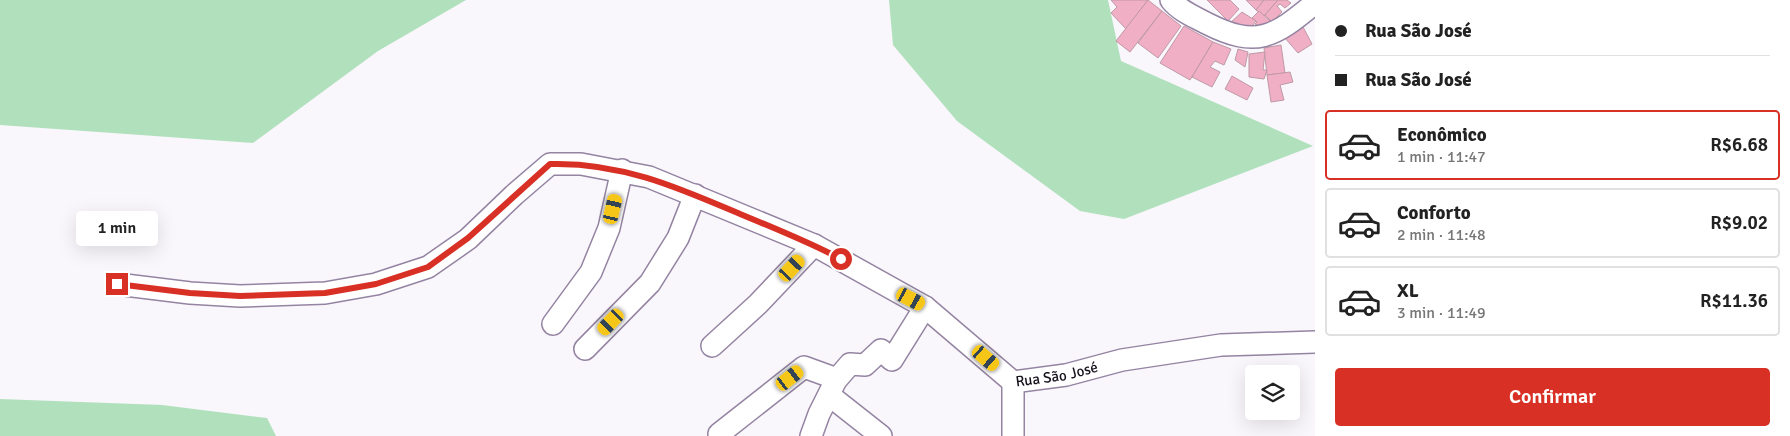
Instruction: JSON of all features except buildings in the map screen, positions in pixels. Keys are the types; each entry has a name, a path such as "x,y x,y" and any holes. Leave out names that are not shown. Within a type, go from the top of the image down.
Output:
{"street":[{"path":"1171,0 1178,8 1225,32 1249,38 1276,33 1315,3"},
{"name":"Rua São José","path":"117,284 190,293 240,296 325,293 376,284 428,267 468,238 550,164 581,164 622,170 649,178 694,194 814,244 926,307 1013,382 1066,375 1122,360 1221,344 1315,342"},
{"path":"553,324 591,272 609,228 622,170"},
{"path":"585,349 650,283 678,238 694,194"},
{"path":"712,346 758,304 814,244"},
{"path":"811,436 833,387 850,364 865,365 881,350 892,360 926,307"},
{"path":"719,434 804,367 833,387 881,436"},
{"path":"1013,382 1013,436"}],"green space":[{"path":"0,0 466,0 378,51 253,143 0,125"},
{"path":"889,0 1108,0 1121,61 1313,146 1124,219 1080,211 957,121 893,45"},
{"path":"0,399 162,405 267,418 276,436 0,436"}],"route":[{"path":"117,284 153,286 190,293 240,296 325,293 376,284 428,267 468,238 550,164 600,166 649,178 694,194 814,244 841,259"}]}
